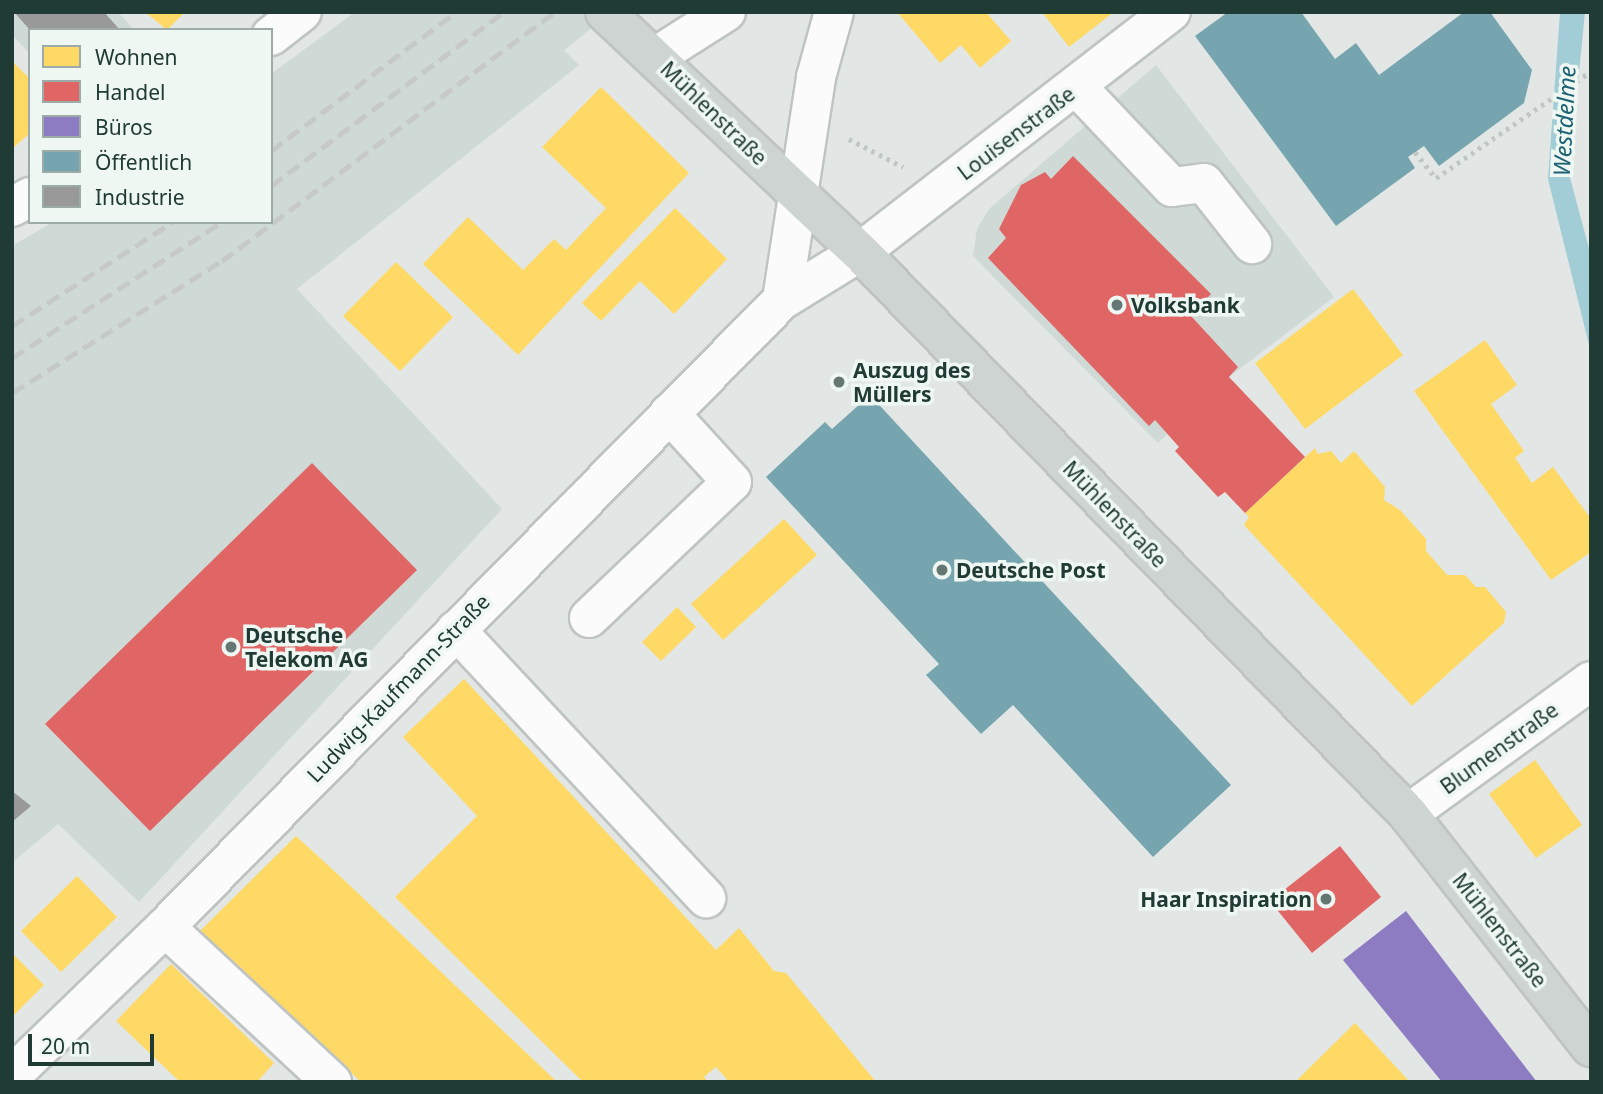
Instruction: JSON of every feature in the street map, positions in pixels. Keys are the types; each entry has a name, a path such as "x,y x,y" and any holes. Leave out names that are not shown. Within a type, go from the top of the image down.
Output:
{"main road":[{"name":"Mühlenstraße","path":"605,12 860,252 1408,814 1591,1047"}],"street":[{"path":"273,34 302,12"},
{"path":"655,57 726,12"},
{"path":"782,300 809,118 834,12"},
{"name":"Louisenstraße","path":"860,252 1171,12"},
{"path":"1077,87 1172,187 1204,183 1252,244"},
{"path":"12,207 28,198"},
{"name":"Ludwig-Kaufmann-Straße","path":"12,1075 165,927 782,300 860,252"},
{"path":"589,618 732,482 669,413"},
{"path":"456,630 706,898"},
{"name":"Blumenstraße","path":"1408,814 1591,681"},
{"path":"165,927 332,1082"}],"path":[{"path":"1415,152 1436,178 1546,99 1591,71"},
{"path":"809,118 944,188"}],"shaded area":[{"path":"12,12 118,12 132,28 28,28 28,52 12,35"},
{"path":"355,12 612,12 564,50 579,65 297,289 502,509 139,902 58,824 12,863 12,246 50,224 273,224 273,73"},
{"path":"1156,65 1334,297 1229,377 1158,443 973,256 977,229 989,209"}],"water":[{"name":"Westdelme","path":"1560,12 1585,12 1569,174 1591,256 1591,353 1548,179"}],"building: Wohnen":[{"path":"145,12 185,12 169,28 165,28"},
{"path":"897,12 986,12 1011,41 980,68 961,45 940,63"},
{"path":"1042,12 1114,12 1069,47"},
{"path":"12,61 28,77 28,135 12,149"},
{"path":"601,87 689,173 518,355 423,264 468,217 523,270 554,239 566,250 606,208 542,147"},
{"path":"675,208 727,259 674,314 640,281 601,321 582,303"},
{"path":"396,262 453,317 400,371 343,316"},
{"path":"1353,289 1403,355 1305,429 1255,363"},
{"path":"1485,340 1517,385 1491,404 1524,451 1515,458 1532,483 1553,467 1591,519 1591,552 1551,580 1414,391"},
{"path":"1315,448 1318,454 1331,451 1341,463 1354,451 1385,487 1384,500 1400,510 1426,539 1426,551 1447,575 1465,575 1476,587 1485,587 1506,612 1504,623 1412,706 1244,525 1249,517 1245,513"},
{"path":"784,519 817,555 723,640 691,604"},
{"path":"677,607 696,627 661,661 642,642"},
{"path":"464,679 716,950 739,928 774,971 786,973 876,1082 729,1082 716,1067 704,1077 708,1082 583,1082 395,897 477,816 403,737"},
{"path":"1535,760 1582,825 1536,858 1489,794"},
{"path":"296,836 557,1082 361,1082 200,931"},
{"path":"77,876 117,917 61,972 21,931"},
{"path":"12,953 44,985 12,1017"},
{"path":"171,964 274,1063 257,1082 180,1082 116,1021"},
{"path":"1355,1023 1410,1082 1295,1082"}],"building: Handel":[{"name":"Volksbank","path":"1073,156 1211,294 1191,316 1238,367 1229,377 1305,457 1245,513 1225,492 1218,497 1175,451 1179,447 1155,420 1149,426 988,258 1006,238 999,229 1021,185 1045,172 1051,179"},
{"name":"Deutsche Telekom AG","path":"312,463 417,570 150,831 45,724"},
{"name":"Haar Inspiration","path":"1340,846 1381,897 1312,953 1270,901"}],"building: Büros":[{"path":"1406,911 1537,1082 1442,1082 1343,960"}],"building: Öffentlich":[{"path":"1228,12 1301,12 1335,59 1356,43 1379,75 1464,12 1490,12 1532,70 1524,103 1439,166 1424,146 1408,157 1415,168 1336,226 1195,36"},
{"name":"Deutsche Post","path":"870,395 1231,785 1153,857 1013,705 981,734 926,675 939,664 766,477 825,422 832,429"}],"building: Industrie":[{"path":"14,12 104,12 118,28 28,28"},
{"path":"12,791 31,806 12,822"}],"railway":[{"path":"273,149 456,12"},
{"path":"273,185 504,12"},
{"path":"273,223 555,12"},
{"path":"12,326 170,224"},
{"path":"12,358 219,224"},
{"path":"12,393 222,261 271,224"}],"place":[{"name":"Volksbank","path":"1117,305"},
{"name":"Auszug des Müllers","path":"839,382"},
{"name":"Deutsche Post","path":"942,570"},
{"name":"Deutsche Telekom AG","path":"231,647"},
{"name":"Haar Inspiration","path":"1326,899"}]}
